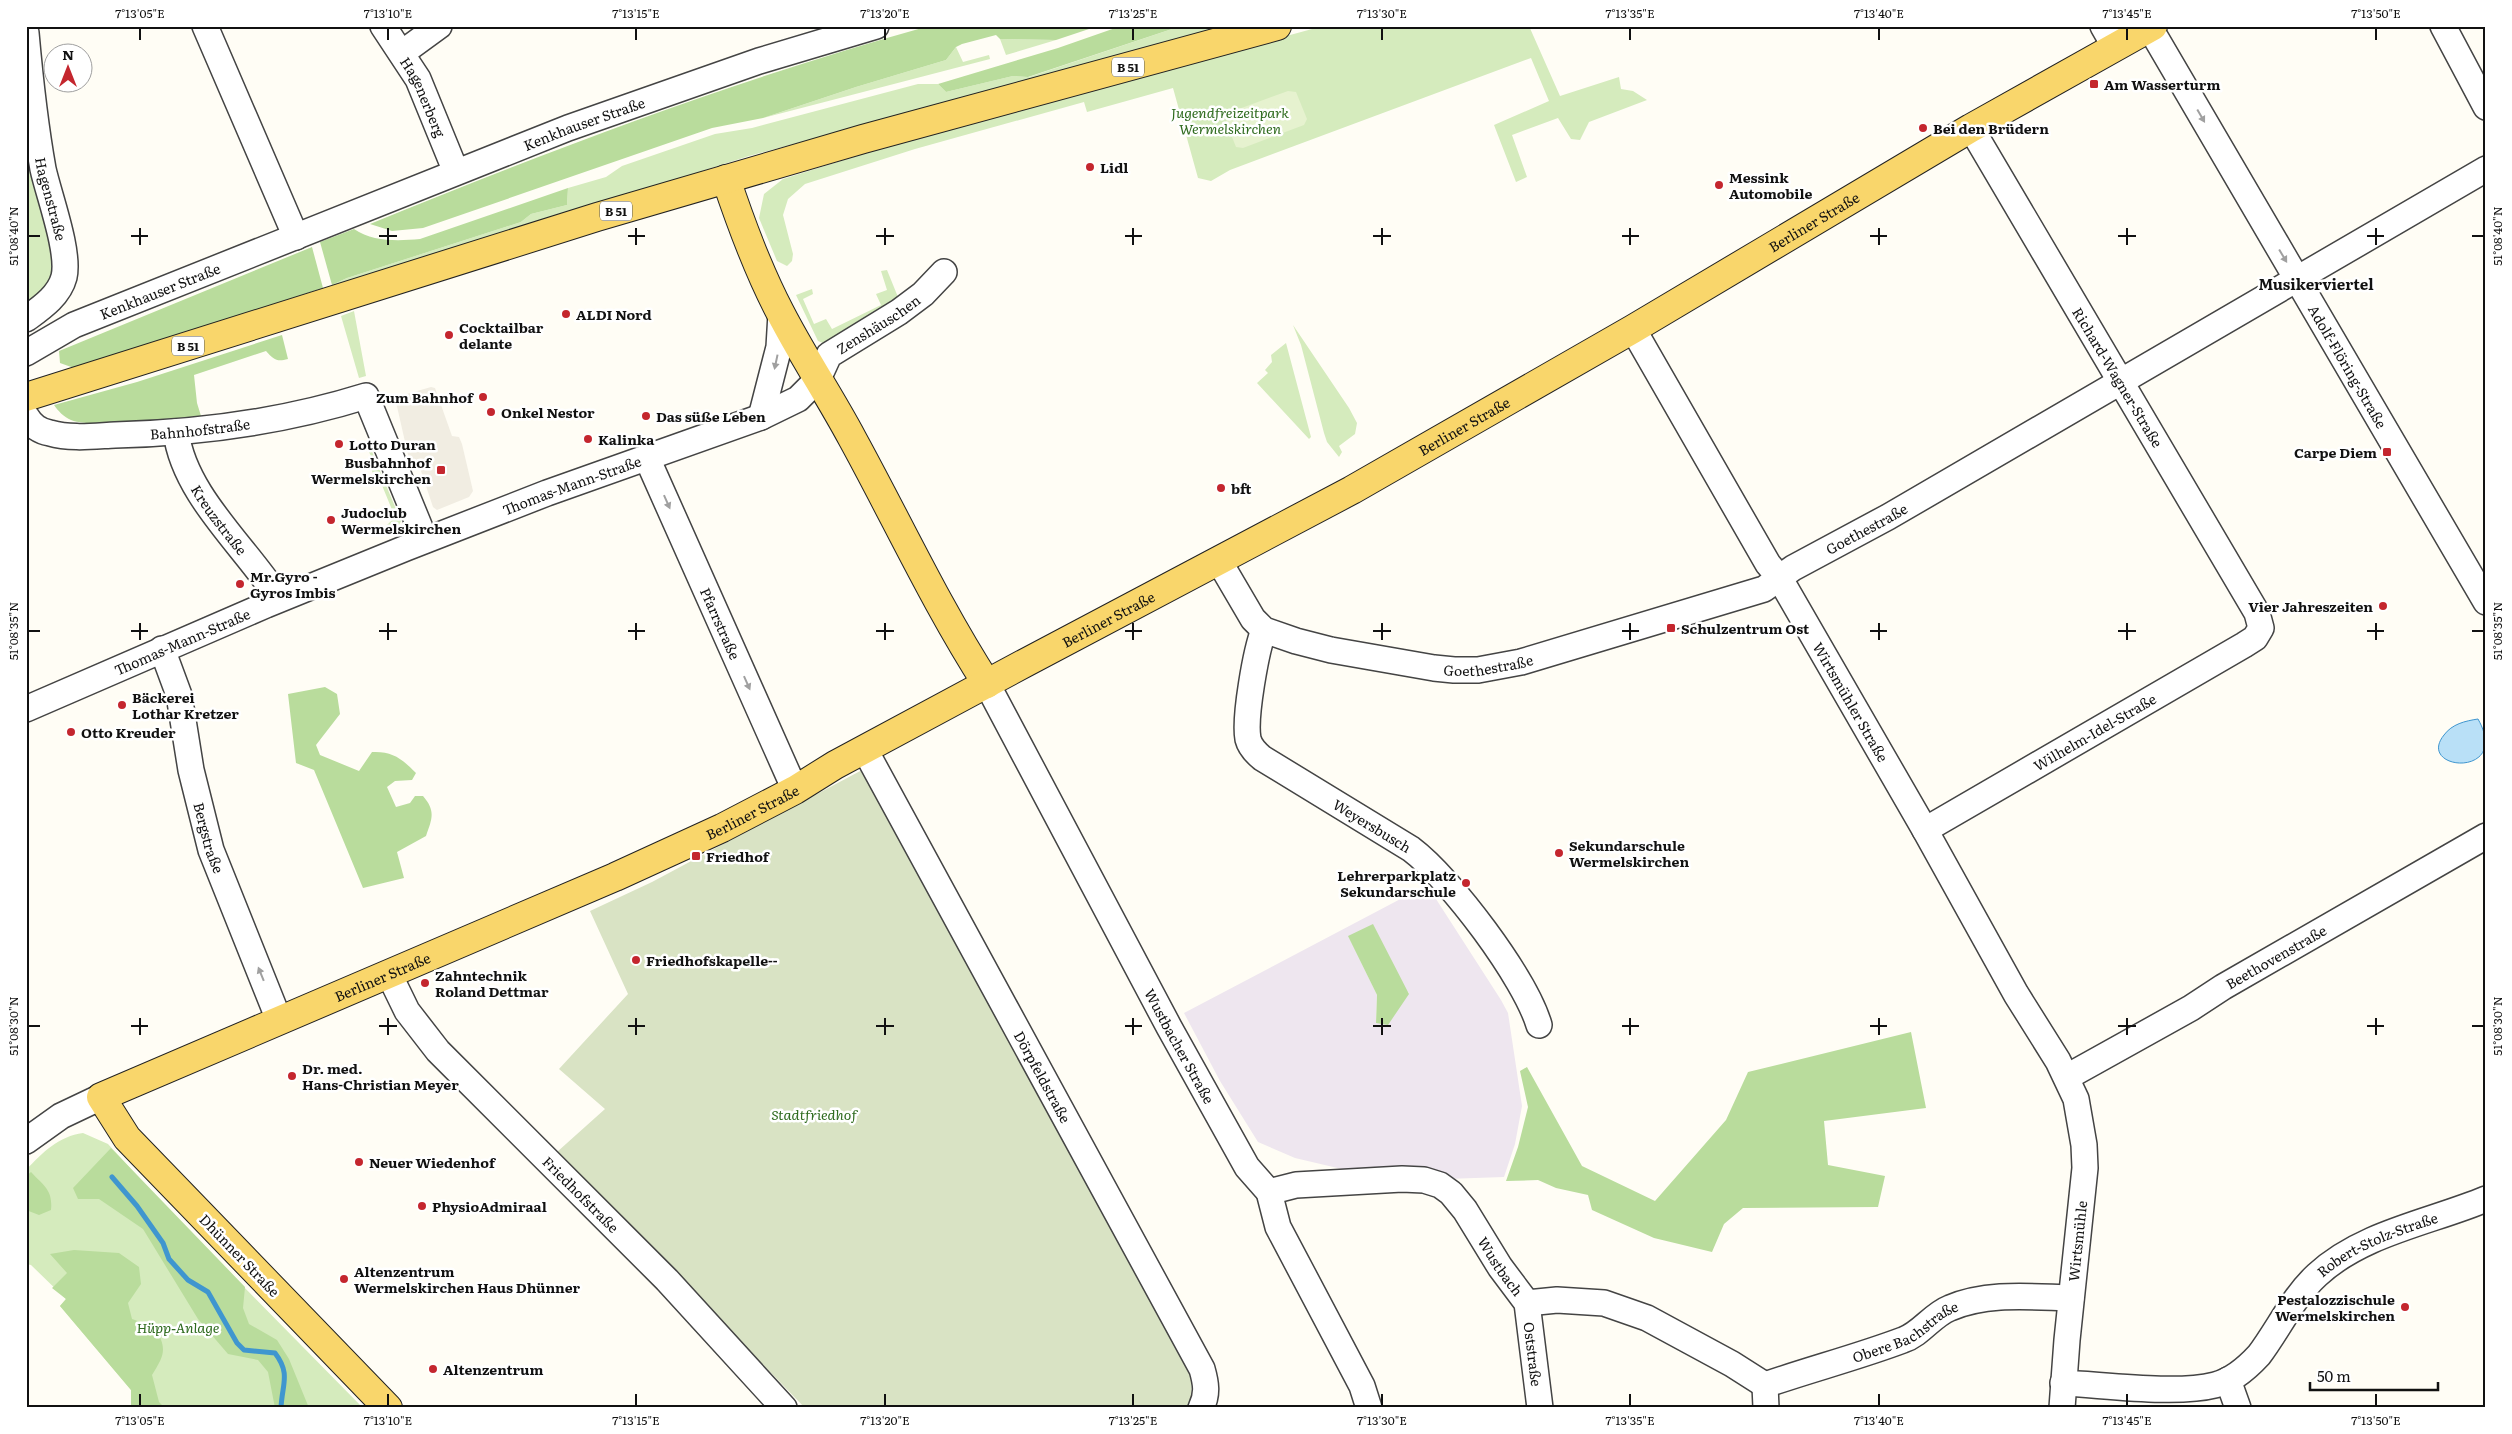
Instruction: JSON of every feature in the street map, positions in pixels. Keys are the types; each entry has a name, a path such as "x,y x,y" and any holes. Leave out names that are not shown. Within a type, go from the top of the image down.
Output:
{"main road":[{"name":"B 51","path":"26,397 333,301 506,244 863,139 1277,26"},
{"name":"Berliner Straße","path":"101,1097 640,866 795,790 987,684 1352,490 1633,329 1971,128 2109,37 2152,27"},
{"path":"726,179 737,214 781,314 853,438 894,522 966,651 987,684"},
{"name":"Dhünner Straße","path":"101,1097 127,1138 388,1408"}],"street":[{"path":"205,26 296,236"},
{"name":"Hagenerberg","path":"382,26 418,79 456,172"},
{"path":"402,53 440,26"},
{"name":"Kenkhauser Straße","path":"26,353 74,325 568,128 759,61 876,26"},
{"path":"2443,26 2486,107"},
{"name":"Adolf-Flöring-Straße","path":"2152,27 2296,278 2486,602"},
{"name":"Hagenstraße","path":"26,33 44,169 64,262 63,280 53,297 26,319"},
{"name":"Richard-Wagner-Straße","path":"1971,128 2257,613 2261,628"},
{"name":"Goethestraße","path":"1219,561 1253,619 1264,630 1296,642 1331,650 1434,668 1478,670 1521,662 1764,589 1779,577 1888,517 2486,169"},
{"name":"Zenshäuschen","path":"818,379 829,355 899,312 923,294 944,272"},
{"path":"760,417 778,355 781,314"},
{"name":"Wirtsmühler Straße","path":"1633,329 1768,564 1779,577 1926,830 2016,994 2067,1077"},
{"name":"Thomas-Mann-Straße","path":"26,709 279,599 426,540 760,417 798,400 818,379"},
{"name":"Bahnhofstraße","path":"29,426 49,433 69,436 176,432 286,415 366,396 426,540"},
{"name":"Kreuzstraße","path":"176,432 183,465 200,492 264,576 279,599"},
{"name":"Pfarrstraße","path":"647,458 795,790"},
{"name":"Wilhelm-Idel-Straße","path":"1926,830 2244,645 2255,638 2261,628"},
{"name":"Weyersbusch","path":"1264,630 1256,648 1248,720 1248,738 1251,747 1262,758 1411,848 1430,864 1452,889 1506,963 1530,1001 1539,1025"},
{"name":"Bergstraße","path":"162,650 179,695 191,770 211,850 279,1020"},
{"name":"Wustbacher Straße","path":"987,684 1169,1027 1247,1167 1270,1192 1278,1227 1362,1386 1370,1408"},
{"name":"Dörpfeldstraße","path":"865,750 1202,1369 1206,1384 1205,1400 1201,1408"},
{"name":"Beethovenstraße","path":"2067,1077 2192,1008 2223,987 2486,836"},
{"name":"Friedhofstraße","path":"389,974 407,1011 438,1051 660,1274 784,1408"},
{"name":"Wirtsmühle","path":"2062,1408 2084,1156 2079,1111 2067,1077"},
{"name":"Berliner Straße","path":"26,1141 60,1116 101,1097"},
{"name":"Wustbach","path":"1270,1192 1296,1185 1351,1181 1402,1179 1424,1180 1440,1185 1451,1193 1465,1210 1500,1267 1527,1303 1557,1300 1604,1303 1647,1318 1732,1364 1765,1397"},
{"name":"Robert-Stolz-Straße","path":"2228,1380 2250,1365 2259,1355 2307,1285 2330,1264 2377,1239 2486,1199"},
{"name":"Obere Bachstraße","path":"1765,1397 1907,1339 1951,1307 1997,1296 2071,1298"},
{"name":"Oststraße","path":"1527,1303 1540,1408"},
{"path":"2063,1383 2182,1388 2215,1385 2228,1380 2238,1408"}],"shaded area":[{"path":"431,387 435,388 452,436 459,437 462,444 473,491 469,497 437,510 433,507 418,462 410,461 396,402 400,396"},
{"path":"1427,885 1508,1013 1522,1106 1515,1144 1504,1177 1446,1179 1376,1170 1346,1170 1295,1158 1258,1142 1220,1081 1184,1013","holes":["1349,937 1409,993 1376,1023 1377,995"]}],"green space":[{"path":"929,26 1098,26 1056,40 1000,39 996,35 962,44 956,47 946,60 763,118 712,128 423,228 392,231 370,224 577,142 716,92"},
{"path":"1121,26 1181,26 1028,77 1013,76 946,92 938,84 1058,48"},
{"path":"1181,26 1238,26 749,156 333,289 332,285 347,278 521,222 531,214 567,205 568,188 606,177 622,166 715,134 752,128 918,84 938,84 946,92 1013,76 1029,77"},
{"name":"Jugendfreizeitpark Wermelskirchen","path":"1323,26 1529,26 1560,96 1619,77 1621,89 1633,91 1647,100 1589,122 1580,140 1571,139 1558,118 1512,135 1527,177 1516,182 1494,125 1549,101 1531,58 1230,170 1211,181 1198,178 1173,88 1087,112 1084,102 915,149 805,184 788,199 783,215 793,254 792,261 787,266 777,261 759,218 764,194 783,179 924,135"},
{"path":"1000,39 1056,40 1006,55"},
{"path":"956,47 963,62 989,55 990,59 763,118 946,60"},
{"name":"Jugendfreizeitpark Wermelskirchen","path":"1288,91 1296,92 1307,119 1304,125 1243,148 1236,147 1226,122 1228,113"},
{"path":"26,118 47,216 55,275 26,311"},
{"path":"568,188 567,205 531,214 521,222 347,278 332,285 320,242 354,229 377,238 394,240 420,239"},
{"path":"312,247 323,288 74,368 60,363 59,351"},
{"path":"887,270 900,302 823,343 818,341 796,295 812,289 813,294 803,299 814,324 826,319 832,329 881,305 876,294 887,290 881,271"},
{"path":"354,311 366,376 359,378 341,316"},
{"path":"1293,325 1349,408 1357,423 1355,434 1339,446 1342,452 1339,457 1327,442 1301,345"},
{"path":"282,335 288,359 276,360 266,351 194,375 197,403 201,416 134,422 82,423 66,417 54,405 137,382"},
{"path":"1286,343 1311,437 1309,439 1257,383 1268,373 1265,370 1272,362 1271,355"},
{"path":"370,447 401,521 399,525 387,529 386,526 395,517 379,478 376,479 371,469 375,467 369,460 371,456 367,448"},
{"path":"325,687 337,694 340,714 316,745 320,755 359,771 372,752 386,753 397,757 416,773 412,780 395,781 387,787 396,807 410,803 415,796 423,796 430,806 432,815 426,836 397,852 404,878 363,888 314,770 296,763 288,694"},
{"name":"Stadtfriedhof","path":"864,769 1192,1368 1191,1408 805,1408 557,1152 605,1109 559,1069 628,994 590,911 652,882"},
{"path":"1373,924 1409,994 1388,1025 1376,1023 1377,995 1348,936"},
{"path":"1911,1032 1926,1108 1824,1121 1828,1165 1885,1176 1878,1207 1743,1208 1724,1224 1712,1252 1654,1238 1592,1210 1588,1195 1556,1188 1538,1180 1506,1181 1518,1147 1528,1107 1520,1071 1527,1067 1582,1166 1655,1201 1726,1120 1748,1072"},
{"name":"Hüpp-Anlage","path":"83,1133 108,1144 176,1218 363,1408 131,1408 131,1390 60,1306 66,1299 31,1265 26,1264 26,1170 52,1146 66,1138"},
{"path":"111,1148 245,1287 243,1308 249,1324 277,1340 289,1359 309,1408 275,1408 268,1372 258,1360 228,1354 198,1319 143,1229 99,1199 78,1199 73,1188"},
{"path":"31,1172 44,1185 51,1198 51,1210 39,1215 26,1210 26,1176"},
{"path":"74,1250 119,1253 139,1267 141,1284 128,1303 132,1319 155,1327 163,1346 160,1362 152,1375 159,1402 165,1408 131,1408 131,1390 60,1306 66,1299 52,1288 67,1273 50,1254"}],"water":[{"path":"2478,719 2485,738 2483,752 2475,760 2463,763 2451,762 2442,756 2439,747 2447,731 2459,724"}],"waterway":[{"path":"112,1177 137,1206 163,1243 169,1259 188,1280 208,1292 237,1343 244,1350 275,1353 280,1360 284,1373 281,1408"}],"place":[{"name":"Am Wasserturm","path":"2094,84"},
{"name":"Bei den Brüdern","path":"1923,128"},
{"name":"Lidl","path":"1090,167"},
{"name":"Messink Automobile","path":"1719,185"},
{"name":"ALDI Nord","path":"566,314"},
{"name":"Cocktailbar delante","path":"449,335"},
{"name":"Zum Bahnhof","path":"483,397"},
{"name":"Onkel Nestor","path":"491,412"},
{"name":"Das süße Leben","path":"646,416"},
{"name":"Kalinka","path":"588,439"},
{"name":"Lotto Duran","path":"339,444"},
{"name":"Carpe Diem","path":"2387,452"},
{"name":"Busbahnhof Wermelskirchen","path":"441,470"},
{"name":"bft","path":"1221,488"},
{"name":"Judoclub Wermelskirchen","path":"331,520"},
{"name":"Mr.Gyro - Gyros Imbis","path":"240,584"},
{"name":"Vier Jahreszeiten","path":"2383,606"},
{"name":"Schulzentrum Ost","path":"1671,628"},
{"name":"Bäckerei Lothar Kretzer","path":"122,705"},
{"name":"Otto Kreuder","path":"71,732"},
{"name":"Sekundarschule Wermelskirchen","path":"1559,853"},
{"name":"Friedhof","path":"696,856"},
{"name":"Lehrerparkplatz Sekundarschule","path":"1466,883"},
{"name":"Friedhofskapelle--","path":"636,960"},
{"name":"Zahntechnik Roland Dettmar","path":"425,983"},
{"name":"Dr. med. Hans-Christian Meyer","path":"292,1076"},
{"name":"Neuer Wiedenhof","path":"359,1162"},
{"name":"PhysioAdmiraal","path":"422,1206"},
{"name":"Altenzentrum Wermelskirchen Haus Dhünner","path":"344,1279"},
{"name":"Pestalozzischule Wermelskirchen","path":"2405,1307"},
{"name":"Altenzentrum","path":"433,1369"}],"district":[{"name":"Musikerviertel","path":"2316,283"}]}
